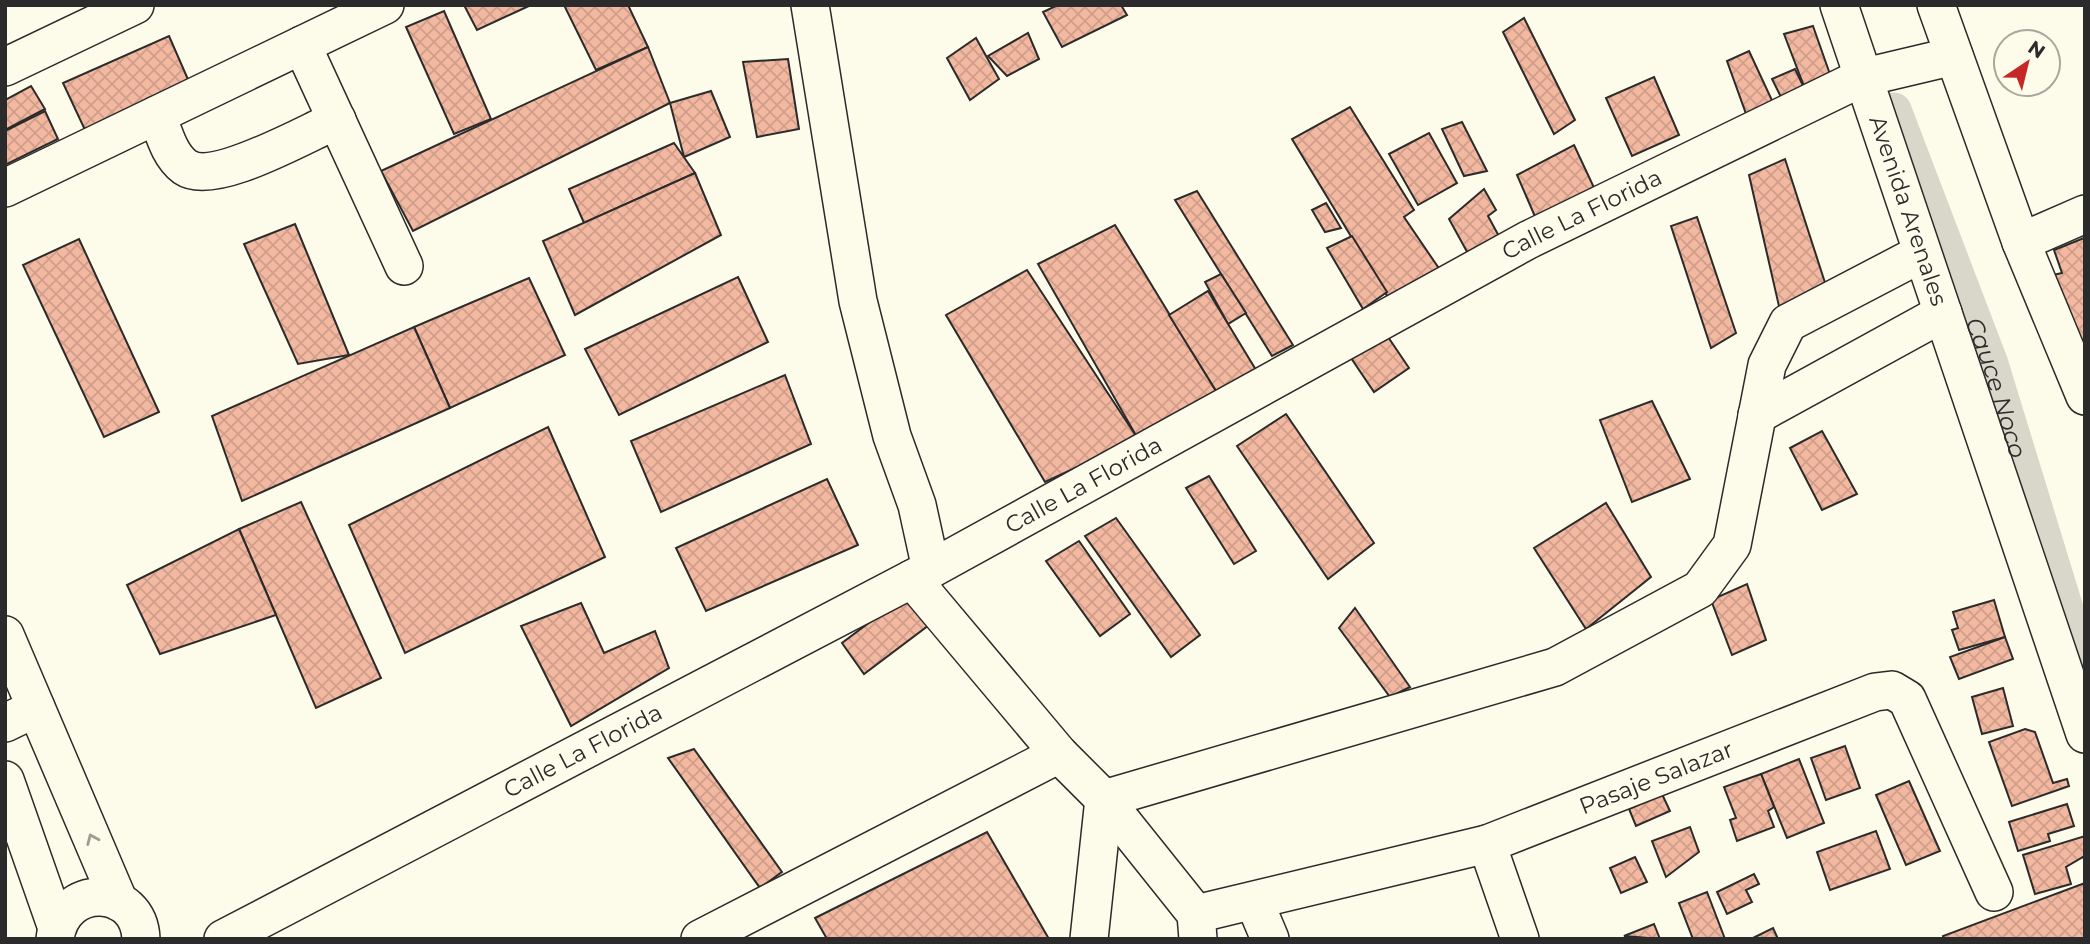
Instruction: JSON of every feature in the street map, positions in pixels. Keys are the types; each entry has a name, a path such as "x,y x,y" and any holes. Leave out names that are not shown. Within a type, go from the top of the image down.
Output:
{"street":[{"path":"5,67 135,5"},
{"path":"5,188 385,5"},
{"path":"810,5 858,301 892,436 917,505 921,574 1059,754 1104,799 1197,927"},
{"name":"Avenida Arenales","path":"1839,5 1861,78 2085,734"},
{"path":"1936,5 2021,242 2085,396"},
{"path":"302,45 404,266"},
{"name":"Calle La Florida","path":"223,939 921,574 1528,240 1861,78 1954,57"},
{"path":"157,115 172,152 186,167 202,174 224,170 337,120"},
{"path":"2021,242 2085,214"},
{"path":"1104,799 1555,667 1700,589 1732,545 1767,365 1788,323 1922,253"},
{"path":"1758,415 1943,313"},
{"path":"5,635 21,716 119,902 137,920 141,939"},
{"name":"Pasaje Salazar","path":"1197,927 1254,901 1487,844 1862,697 1892,690 1907,699 1994,892"},
{"path":"700,939 1059,754"},
{"path":"5,780 56,933"},
{"path":"1089,939 1104,799"},
{"path":"1487,844 1520,939"},
{"path":"56,933 70,906 81,900 107,897 119,902"},
{"path":"1254,901 1270,939"}],"building":[{"path":"464,5 531,5 477,30"},
{"path":"564,5 628,5 648,47 596,70"},
{"path":"1058,5 1121,5 1127,15 1062,47 1043,12"},
{"path":"444,11 491,119 454,134 406,27"},
{"path":"1524,18 1575,120 1554,134 1503,32"},
{"path":"1813,26 1832,80 1807,94 1784,34"},
{"path":"1028,33 1039,59 1007,76 988,56"},
{"path":"169,36 190,84 85,130 63,83"},
{"path":"976,38 999,79 970,100 947,58"},
{"path":"648,47 670,103 413,231 381,171"},
{"path":"1749,51 1776,109 1749,122 1727,61"},
{"path":"788,59 799,129 757,137 743,62"},
{"path":"1795,69 1807,94 1785,105 1772,79"},
{"path":"1654,77 1679,135 1632,156 1606,98"},
{"path":"31,86 45,109 5,130 5,100"},
{"path":"711,91 730,137 684,157 670,103"},
{"path":"1350,107 1414,210 1404,217 1440,270 1389,299 1292,139"},
{"path":"45,111 58,139 5,165 5,131"},
{"path":"1462,122 1487,171 1464,176 1442,129"},
{"path":"1429,133 1457,183 1418,205 1389,154"},
{"path":"674,143 695,173 584,223 569,189"},
{"path":"1574,145 1597,194 1540,228 1517,175"},
{"path":"1785,159 1828,292 1781,315 1749,175"},
{"path":"695,173 721,235 575,315 543,241"},
{"path":"1484,189 1496,210 1488,216 1501,240 1471,259 1449,219"},
{"path":"1197,191 1293,345 1272,356 1175,200"},
{"path":"1326,203 1341,228 1325,232 1312,210"},
{"path":"1697,217 1736,333 1711,348 1671,226"},
{"path":"295,224 349,355 298,364 244,244"},
{"path":"1115,225 1218,394 1138,439 1038,264"},
{"path":"1352,236 1387,292 1363,309 1327,248"},
{"path":"2084,238 2085,345 2080,347 2053,275 2062,273 2054,250"},
{"path":"79,239 159,412 104,437 23,265"},
{"path":"1027,270 1138,439 1045,482 946,315"},
{"path":"1221,274 1246,313 1228,324 1205,282"},
{"path":"738,277 768,342 619,415 585,349"},
{"path":"529,278 565,355 450,408 414,327"},
{"path":"1208,291 1256,370 1218,394 1169,315"},
{"path":"414,327 450,408 242,501 212,416"},
{"path":"1384,331 1409,368 1374,392 1349,355"},
{"path":"785,375 811,444 661,512 631,441"},
{"path":"1652,401 1690,479 1632,502 1600,420"},
{"path":"1286,414 1374,543 1328,579 1237,446"},
{"path":"548,427 605,557 405,653 349,525"},
{"path":"1822,431 1857,494 1822,510 1790,448"},
{"path":"1209,476 1256,551 1234,564 1186,488"},
{"path":"827,479 858,545 706,611 676,548"},
{"path":"301,502 381,678 316,708 239,529"},
{"path":"1606,503 1651,577 1586,629 1534,548"},
{"path":"1116,518 1200,635 1171,657 1085,536"},
{"path":"239,529 276,615 160,654 127,585"},
{"path":"1079,541 1130,614 1100,636 1046,561"},
{"path":"1747,584 1766,640 1732,655 1711,600"},
{"path":"910,592 933,622 864,674 842,643"},
{"path":"1994,600 2005,637 1959,650 1952,630 1958,628 1953,612"},
{"path":"581,603 604,653 655,631 669,668 571,726 521,626"},
{"path":"1355,608 1410,687 1390,697 1339,628"},
{"path":"2005,637 2013,659 1959,679 1950,657"},
{"path":"2003,688 2013,726 1982,734 1972,697"},
{"path":"2025,729 2035,732 2053,783 2067,779 2069,786 2012,806 1989,742"},
{"path":"1845,746 1860,788 1826,800 1811,758"},
{"path":"694,749 782,872 760,888 668,758"},
{"path":"1799,759 1824,823 1787,838 1761,774"},
{"path":"1761,774 1774,807 1768,811 1774,827 1737,841 1730,820 1736,818 1724,787"},
{"path":"1909,781 1940,851 1906,865 1876,795"},
{"path":"1662,794 1670,811 1636,826 1629,809"},
{"path":"2067,804 2074,826 2048,834 2050,841 2018,851 2009,822"},
{"path":"1690,827 1699,852 1666,877 1652,841"},
{"path":"1876,831 1890,869 1830,890 1817,852"},
{"path":"987,832 1049,939 827,939 815,918"},
{"path":"2085,836 2085,861 2083,857 2066,867 2071,884 2035,894 2023,855"},
{"path":"1635,857 1647,882 1621,893 1610,868"},
{"path":"1754,874 1759,884 1746,890 1752,902 1727,914 1717,892"},
{"path":"2085,883 2085,939 1944,939 1943,936"},
{"path":"1707,892 1725,939 1693,939 1679,903"},
{"path":"1654,924 1660,939 1624,936"},
{"path":"1773,928 1778,939 1751,939"}],"waterway":[{"name":"Cauce Noco","path":"1894,110 1991,364 2085,671"}]}
